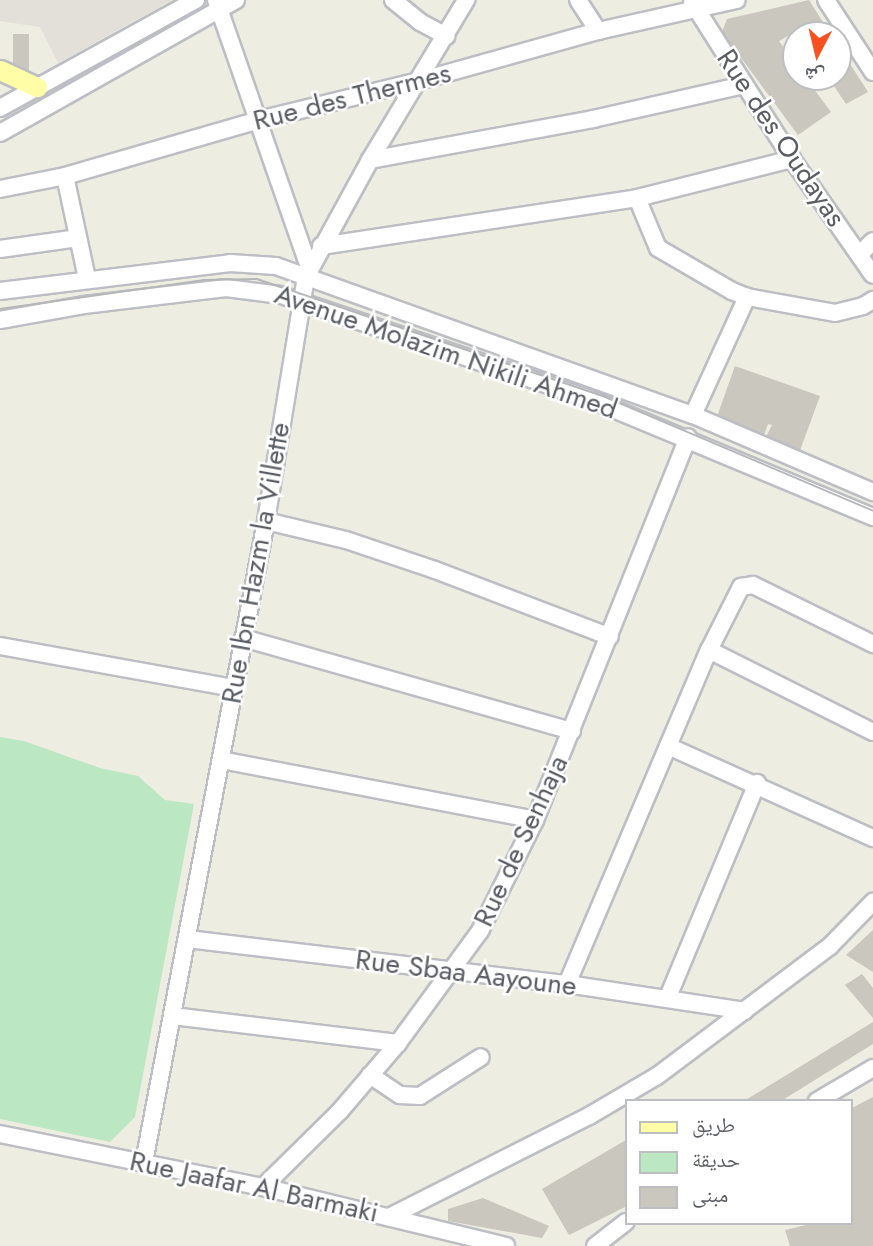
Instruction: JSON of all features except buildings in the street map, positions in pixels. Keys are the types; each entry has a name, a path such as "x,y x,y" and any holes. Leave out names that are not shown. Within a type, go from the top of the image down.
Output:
{"main road":[{"path":"0,70 37,87"}],"street":[{"path":"0,108 196,0"},
{"path":"0,133 218,5 236,0"},
{"path":"393,0 420,22 446,36"},
{"name":"Rue Ibn Hazm la Villette","path":"144,1163 265,521 308,272 370,160 466,0"},
{"path":"578,0 598,31"},
{"name":"Rue des Thermes","path":"3,187 65,176 259,120 419,81 694,4 737,0"},
{"path":"826,0 873,72"},
{"name":"Rue des Oudayas","path":"694,4 792,159 873,275"},
{"path":"218,5 259,120 308,272"},
{"path":"370,160 593,119 744,85"},
{"path":"321,246 637,198 792,159"},
{"path":"65,176 87,279"},
{"path":"637,198 658,248 674,260 747,297 835,313 863,306 873,300"},
{"path":"0,249 78,238"},
{"path":"860,254 873,240"},
{"name":"Avenue Molazim Nikili Ahmed","path":"0,291 230,263 276,266 308,272 693,415 873,492"},
{"name":"Avenue Molazim Nikili Ahmed","path":"0,320 84,305 226,288 259,290 587,398 873,517"},
{"path":"693,415 747,297"},
{"name":"Rue de Senhaja","path":"263,1187 340,1111 398,1043 452,972 492,909 535,820 688,438"},
{"path":"265,521 346,540 435,570 610,637"},
{"path":"567,984 735,593 746,585 753,585 873,644"},
{"path":"243,638 572,731"},
{"path":"0,646 233,688"},
{"path":"709,650 873,732"},
{"path":"668,746 757,783 873,838"},
{"path":"221,760 535,820"},
{"path":"668,998 757,783"},
{"path":"389,1217 589,1116 657,1076 830,946 873,902"},
{"name":"Rue Sbaa Aayoune","path":"187,939 567,984 746,1011"},
{"path":"172,1017 398,1043"},
{"path":"370,1075 400,1095 415,1096 426,1094 481,1057"},
{"path":"820,1099 873,1068"},
{"name":"Rue Jaafar Al Barmaki","path":"0,1134 263,1187 506,1246"},
{"path":"594,1246 624,1224"}],"shaded area":[{"path":"0,0 172,0 58,63 40,27 0,21"}],"green space":[{"path":"0,737 24,741 100,768 138,776 165,800 194,804 135,1117 110,1142 0,1119"}],"tram line":[{"path":"0,309 203,280 257,279 605,397 873,511"}]}
